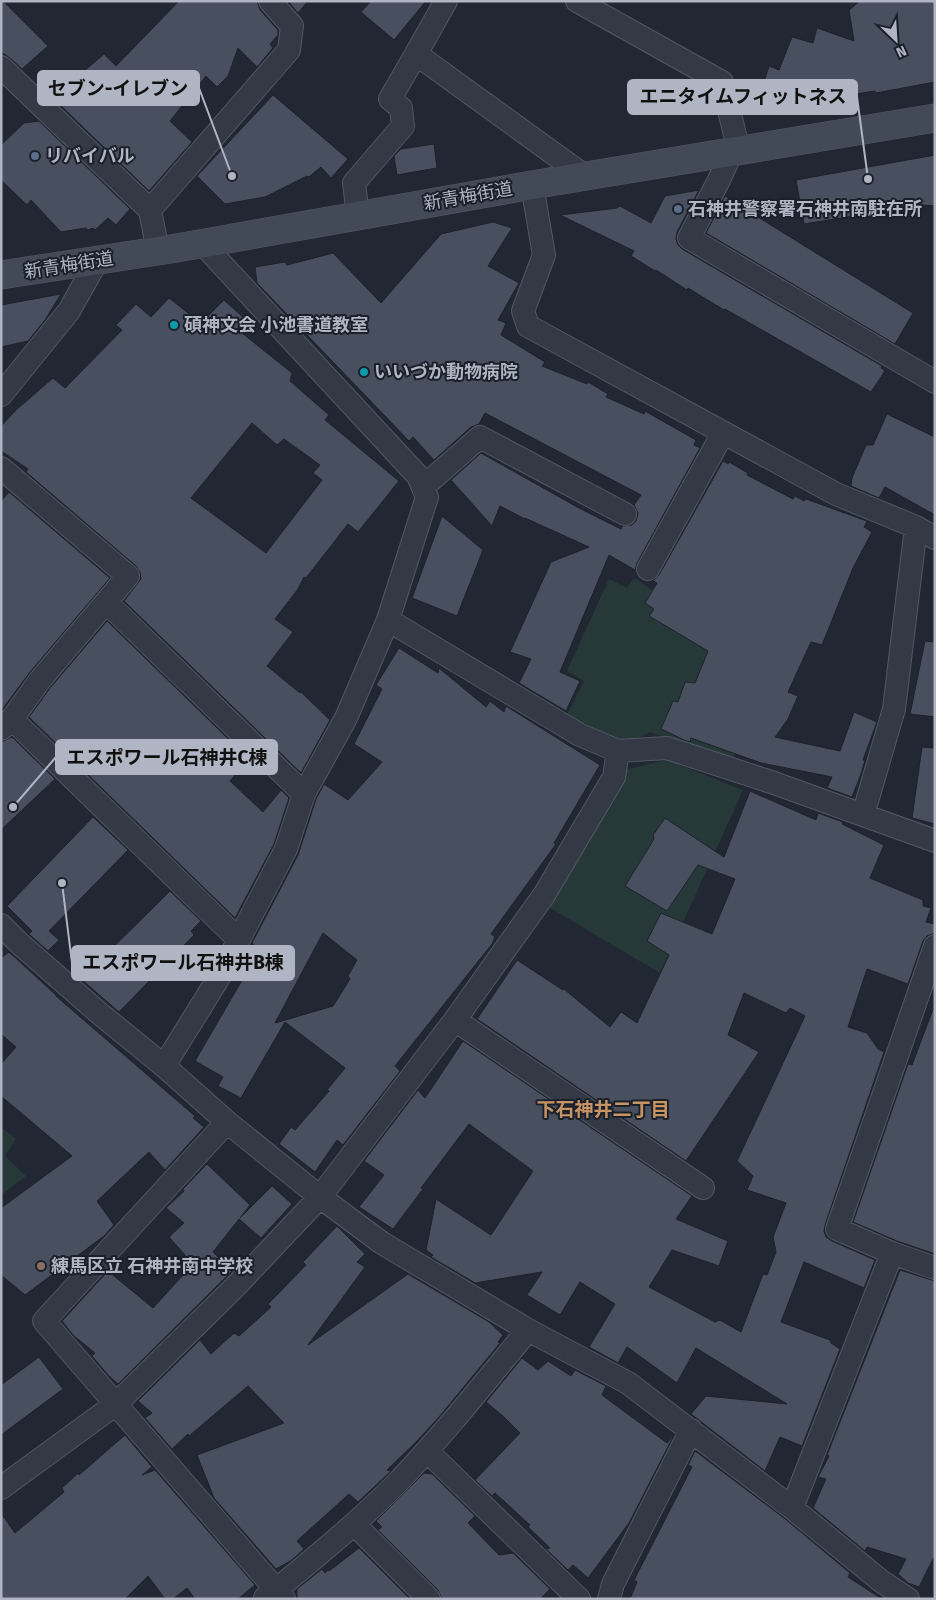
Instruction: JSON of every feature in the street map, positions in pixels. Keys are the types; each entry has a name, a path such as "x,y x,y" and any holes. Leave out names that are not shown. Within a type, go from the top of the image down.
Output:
{"main road":[{"name":"新青梅街道","path":"1,275 202,244 532,185 935,118"}],"street":[{"path":"150,210 290,50 292,26 270,1"},
{"path":"358,216 354,183 403,126 401,108 390,100 446,1"},
{"path":"587,4 722,82 736,151 688,238 935,382"},
{"path":"416,54 586,177"},
{"path":"1,66 150,210 158,251"},
{"path":"532,185 544,255 523,311 528,326 836,494 925,532 894,708 863,815"},
{"path":"164,1066 222,974 238,939 286,849 304,794 346,718 388,620 427,497 418,476 202,244"},
{"path":"1,395 69,311 97,261"},
{"path":"648,569 723,433"},
{"path":"423,487 480,437 625,514"},
{"path":"1,468 128,576 40,680 6,724 238,939"},
{"path":"106,602 304,794"},
{"path":"388,620 580,735 618,751 667,748 774,783 935,841"},
{"path":"1,1488 116,1404 234,1288 320,1197 455,1020 544,895 614,777 618,751"},
{"path":"1,925 18,944 164,1066 227,1122 320,1197 382,1243 528,1330 628,1383 792,1508 881,1581 908,1599"},
{"path":"935,946 836,1229 892,1253 935,1268"},
{"path":"455,1020 703,1188"},
{"path":"227,1122 44,1321 116,1404 275,1596 354,1524 427,1451 528,1330"},
{"path":"792,1508 892,1253"},
{"path":"609,1599 613,1584 692,1430"},
{"path":"427,1451 579,1599"},
{"path":"354,1524 429,1599"}],"shaded area":[{"path":"634,578 652,590 738,626 764,684 732,761 650,732 627,744 564,720 584,681 567,671 609,579 627,588"},
{"path":"667,760 743,790 660,973 545,905 623,770"},
{"path":"1,1127 16,1139 5,1156 26,1176 1,1195"}],"building":[{"path":"1,1 48,46 22,69 1,52"},
{"path":"179,1 257,1 260,10 278,30 278,35 270,44 273,48 257,67 238,48 228,76 217,87 206,76 170,121 192,142 149,191 53,98 104,54 116,66"},
{"path":"288,1 308,1 298,13"},
{"path":"371,1 426,1 394,40 361,12"},
{"path":"860,1 935,1 935,82 876,93 875,91 794,104 761,92 769,66 779,70 792,37 813,43 817,28 854,41 849,10"},
{"path":"273,95 348,159 331,178 321,167 309,177 307,176 265,197 225,204 197,176"},
{"path":"39,121 130,209 116,225 108,218 95,230 93,228 88,230 86,228 61,232 31,200 27,205 1,180 1,145 24,123"},
{"path":"434,144 437,168 397,175 394,156 401,149"},
{"path":"935,155 935,206 923,205 804,224 796,180"},
{"path":"699,190 677,232 676,239 678,245 882,366 881,368 885,371 871,392 655,271 631,256 634,251 560,215 617,208 620,206 651,223 665,196"},
{"path":"725,196 755,212 753,214 913,313 895,344 706,233"},
{"path":"493,222 512,228 488,266 519,283 498,320 506,323 501,335 545,362 542,366 587,384 588,382 608,394 606,397 644,414 645,411 696,440 694,445 700,448 637,563 635,570 609,555 560,672 580,681 566,711 519,683 531,659 510,652 551,562 589,547 500,506 492,526 451,480 481,453 579,508 621,529 622,526 632,525 636,521 638,513 634,505 641,495 485,413 479,424 471,427 434,460 413,437 409,441 257,283 255,267 285,262 287,265 333,253 381,303 441,234"},
{"path":"61,294 45,320 28,341 1,347 1,305"},
{"path":"169,298 201,323 224,300 244,318 237,329 292,373 290,381 329,415 325,420 399,481 358,532 348,524 306,578 304,577 298,589 275,619 293,632 267,666 301,692 330,720 301,773 124,601 141,579 140,572 136,566 26,472 28,469 1,451 1,426 16,410 53,378 65,388 122,330 116,325 136,304 151,317","holes":["252,423 277,445 284,439 320,465 313,473 322,480 266,553 191,498"]},
{"path":"887,414 935,437 935,515 885,487 879,498 851,486 852,478 866,445 873,445"},
{"path":"723,461 728,464 729,462 748,473 747,475 793,499 795,496 804,501 806,499 867,521 864,527 872,532 853,568 822,645 811,642 788,692 798,696 788,719 775,737 840,751 854,712 877,722 852,797 827,788 832,777 761,763 691,738 690,742 684,740 661,729 673,701 678,702 685,682 695,683 708,651 649,616 654,609 645,603 657,583 653,581 659,575"},
{"path":"9,492 110,578 30,672 1,711 1,501"},
{"path":"442,516 483,550 457,616 412,598"},
{"path":"107,621 249,759 230,781 263,812 281,790 289,798 274,844 235,918 29,717 50,688"},
{"path":"925,641 935,642 935,717 910,714"},
{"path":"399,648 438,673 439,668 486,707 490,701 504,712 506,706 600,765 554,843 556,844 491,934 495,937 492,944 395,1066 400,1071 343,1145 337,1140 315,1172 279,1144 291,1127 295,1130 329,1091 327,1090 345,1068 285,1022 241,1098 218,1086 223,1077 195,1061 259,951 252,943 298,855 316,799 324,784 348,800 382,762 354,744 382,689 376,685","holes":["323,933 357,960 348,976 350,979 333,1006 275,1023"]},
{"path":"12,737 55,779 1,830 1,742"},
{"path":"922,747 935,748 935,824 912,818"},
{"path":"750,791 816,820 818,813 843,822 842,824 884,845 870,878 923,900 923,906 931,908 926,922 935,924 935,933 927,936 923,941 908,984 867,969 848,1027 867,1033 878,1049 884,1052 824,1231 826,1237 832,1241 875,1260 864,1288 804,1262 781,1322 830,1340 831,1343 840,1349 802,1446 780,1437 765,1471 691,1414 706,1396 787,1404 696,1348 677,1383 627,1347 618,1363 589,1347 615,1304 580,1282 560,1315 527,1295 542,1272 475,1283 431,1257 433,1255 426,1250 436,1199 491,1235 533,1171 469,1124 393,1229 359,1207 384,1175 364,1161 418,1090 425,1098 463,1041 692,1196 676,1219 728,1241 719,1266 672,1250 649,1287 715,1322 720,1320 741,1332 763,1274 767,1275 776,1252 773,1237 786,1203 747,1190 753,1176 737,1161 805,1016 790,1008 786,1013 744,993 728,1035 759,1052 686,1161 477,1019 517,960 564,989 610,1027 621,1012 637,1023 669,955 647,941 661,913 712,934 735,879 698,865 667,911 625,886 654,839 653,835 665,818 724,857"},
{"path":"93,817 128,850 49,931 59,940 48,951 29,934 32,931 7,906"},
{"path":"170,891 201,921 191,931 194,935 119,1012 81,979"},
{"path":"9,952 56,996 195,1116 193,1118 204,1127 165,1170 149,1152 97,1201 114,1225 104,1236 25,1295 1,1275 1,1208 72,1156 1,1096 1,1064 16,1047 1,1034 1,958"},
{"path":"933,1009 935,1010 935,1254 897,1241 853,1222 908,1064 912,1065"},
{"path":"207,1164 250,1205 240,1218 272,1186 292,1204 261,1238 239,1219 213,1252 232,1271 118,1384 92,1356 95,1353 74,1336 62,1321 108,1271 153,1308 193,1264 169,1237 184,1223 166,1208 184,1191 183,1189"},
{"path":"337,1226 365,1254 357,1262 365,1267 308,1345 408,1274 489,1322 503,1335 498,1342 500,1343 439,1417 387,1470 391,1471 358,1502 349,1494 297,1541 304,1549 292,1560 276,1569 214,1498 197,1455 284,1423 248,1386 172,1449 145,1418 152,1413 138,1401 200,1340 211,1354 234,1333 239,1336 271,1307 268,1304 306,1265 303,1262"},
{"path":"900,1270 935,1281 935,1555 919,1587 908,1583 898,1574 906,1559 867,1547 865,1551 813,1508 826,1479 818,1477 829,1456 827,1455"},
{"path":"39,1357 63,1389 1,1435 1,1385"},
{"path":"522,1358 538,1370 548,1361 571,1376 575,1370 606,1386 602,1395 667,1443 674,1435 629,1523 588,1578 573,1565 568,1570 546,1549 550,1548 528,1527 530,1525 495,1493 492,1496 475,1480 520,1433 486,1402"},
{"path":"125,1435 152,1467 142,1475 155,1470 255,1585 238,1599 195,1599 187,1588 173,1599 165,1599 148,1576 125,1599 1,1599 1,1513 15,1533 64,1492 62,1488 78,1473 79,1475"},
{"path":"695,1451 784,1518 850,1573 848,1577 882,1599 630,1599 637,1582 634,1580 692,1467 688,1465"},
{"path":"424,1473 432,1474 475,1516 468,1523 499,1555 513,1553 550,1589 540,1599 442,1599 438,1590 378,1530 382,1527 376,1521"},
{"path":"359,1548 410,1599 297,1599 297,1589 322,1569 325,1573 329,1571"}],"place":[{"name":"リバイバル","path":"35,156"},
{"name":"セブン-イレブン","path":"232,176"},
{"name":"エニタイムフィットネス","path":"868,179"},
{"name":"石神井警察署石神井南駐在所","path":"678,209"},
{"name":"碩神文会 小池書道教室","path":"174,325"},
{"name":"いいづか動物病院","path":"364,372"},
{"name":"エスポワール石神井C棟","path":"13,807"},
{"name":"エスポワール石神井B棟","path":"62,883"},
{"name":"練馬区立 石神井南中学校","path":"41,1266"}],"district":[{"name":"下石神井二丁目","path":"603,1109"}]}
